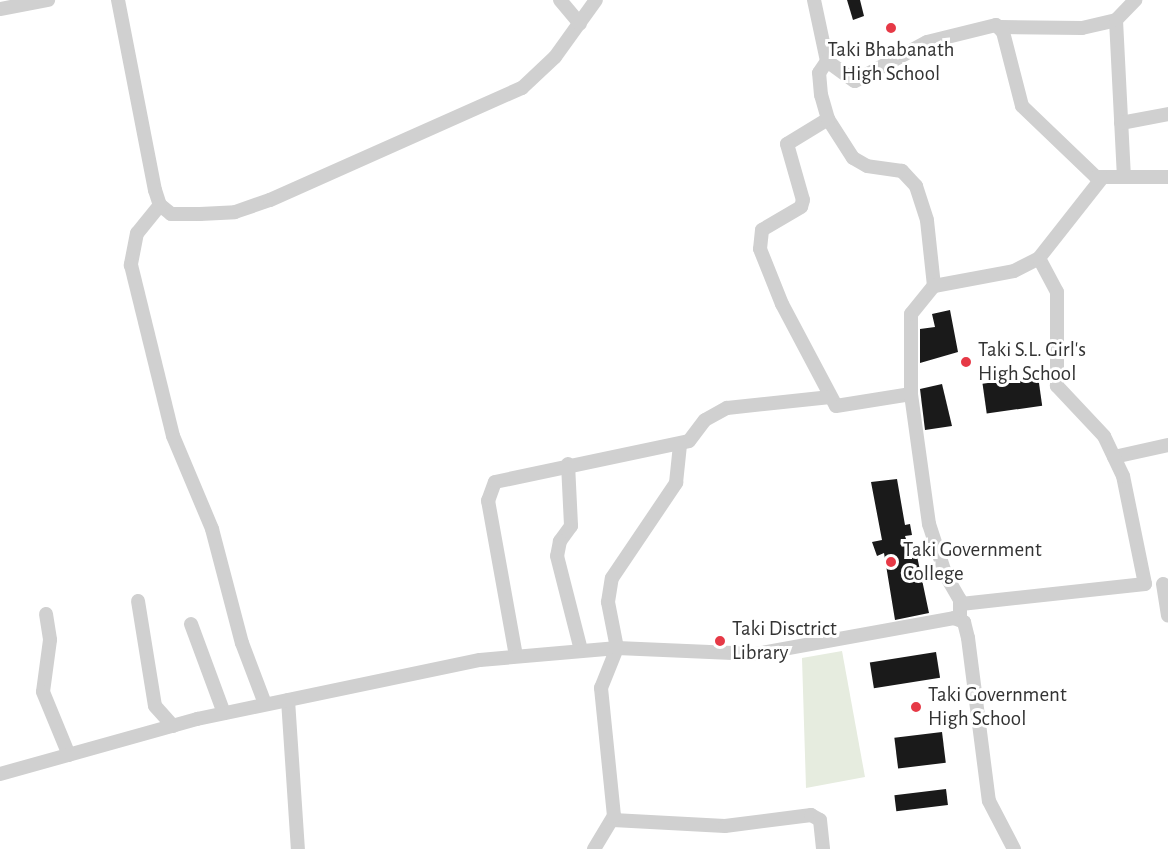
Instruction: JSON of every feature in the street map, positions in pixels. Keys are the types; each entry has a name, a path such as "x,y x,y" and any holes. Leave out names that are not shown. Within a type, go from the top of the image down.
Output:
{"street":[{"path":"0,9 48,0"},
{"path":"118,0 160,205 171,214 235,212 270,200 522,88 580,24 596,0"},
{"path":"560,0 580,24"},
{"path":"813,0 827,61 855,81 927,42 986,25 1068,29 1116,20 1135,0"},
{"path":"1116,20 1124,176"},
{"path":"1001,27 1022,106 1102,178"},
{"path":"827,61 819,73 828,119 858,163 911,177 927,220 934,286 909,321 911,394 929,524 946,576 961,604 960,619 968,638 989,801 1014,849"},
{"path":"1121,123 1168,114"},
{"path":"828,119 787,144 803,200 801,207 762,230 758,241 782,304 830,397 841,406 911,394"},
{"path":"934,286 1014,271 1039,258 1102,178 1168,177"},
{"path":"160,205 137,233 131,265 173,436 212,529 242,643 265,704"},
{"path":"1039,258 1057,292 1057,386 1099,430 1114,457 1127,488 1145,584"},
{"path":"516,656 489,490 509,477 689,441 714,412 727,408 830,397"},
{"path":"594,849 597,837 613,820 601,688 617,648 608,602 612,578 676,483 680,444"},
{"path":"1114,457 1168,445"},
{"path":"568,464 572,526 560,541 558,556 581,650"},
{"path":"961,604 1145,584 1165,584 1168,615"},
{"path":"138,601 155,706 173,726"},
{"path":"46,614 50,640 43,692 69,755"},
{"path":"0,774 224,713 516,656 617,648 756,654 886,627 960,619"},
{"path":"192,624 224,713"},
{"path":"288,700 298,849"},
{"path":"613,820 725,826 811,815 820,820 823,849"}],"shaded area":[{"path":"842,651 865,777 806,788 802,658"}],"building":[{"path":"847,0 860,0 864,16 853,20"},
{"path":"950,310 958,352 920,363 920,329 935,327 932,314"},
{"path":"1038,376 1042,406 987,414 983,384"},
{"path":"942,384 952,426 925,430 920,389"},
{"path":"897,479 905,525 910,524 912,535 905,536 912,557 917,556 929,613 895,620 884,553 877,556 872,542 882,540 871,482"},
{"path":"936,652 940,678 874,688 870,662"},
{"path":"942,732 946,763 898,769 894,738"},
{"path":"946,789 948,805 896,811 894,795"}],"place":[{"name":"Taki Bhabanath High School","path":"891,28"},
{"name":"Taki S.L. Girl's High School","path":"966,362"},
{"name":"Taki Government College","path":"891,562"},
{"name":"Taki Disctrict Library","path":"720,641"},
{"name":"Taki Government High School","path":"916,707"}]}
